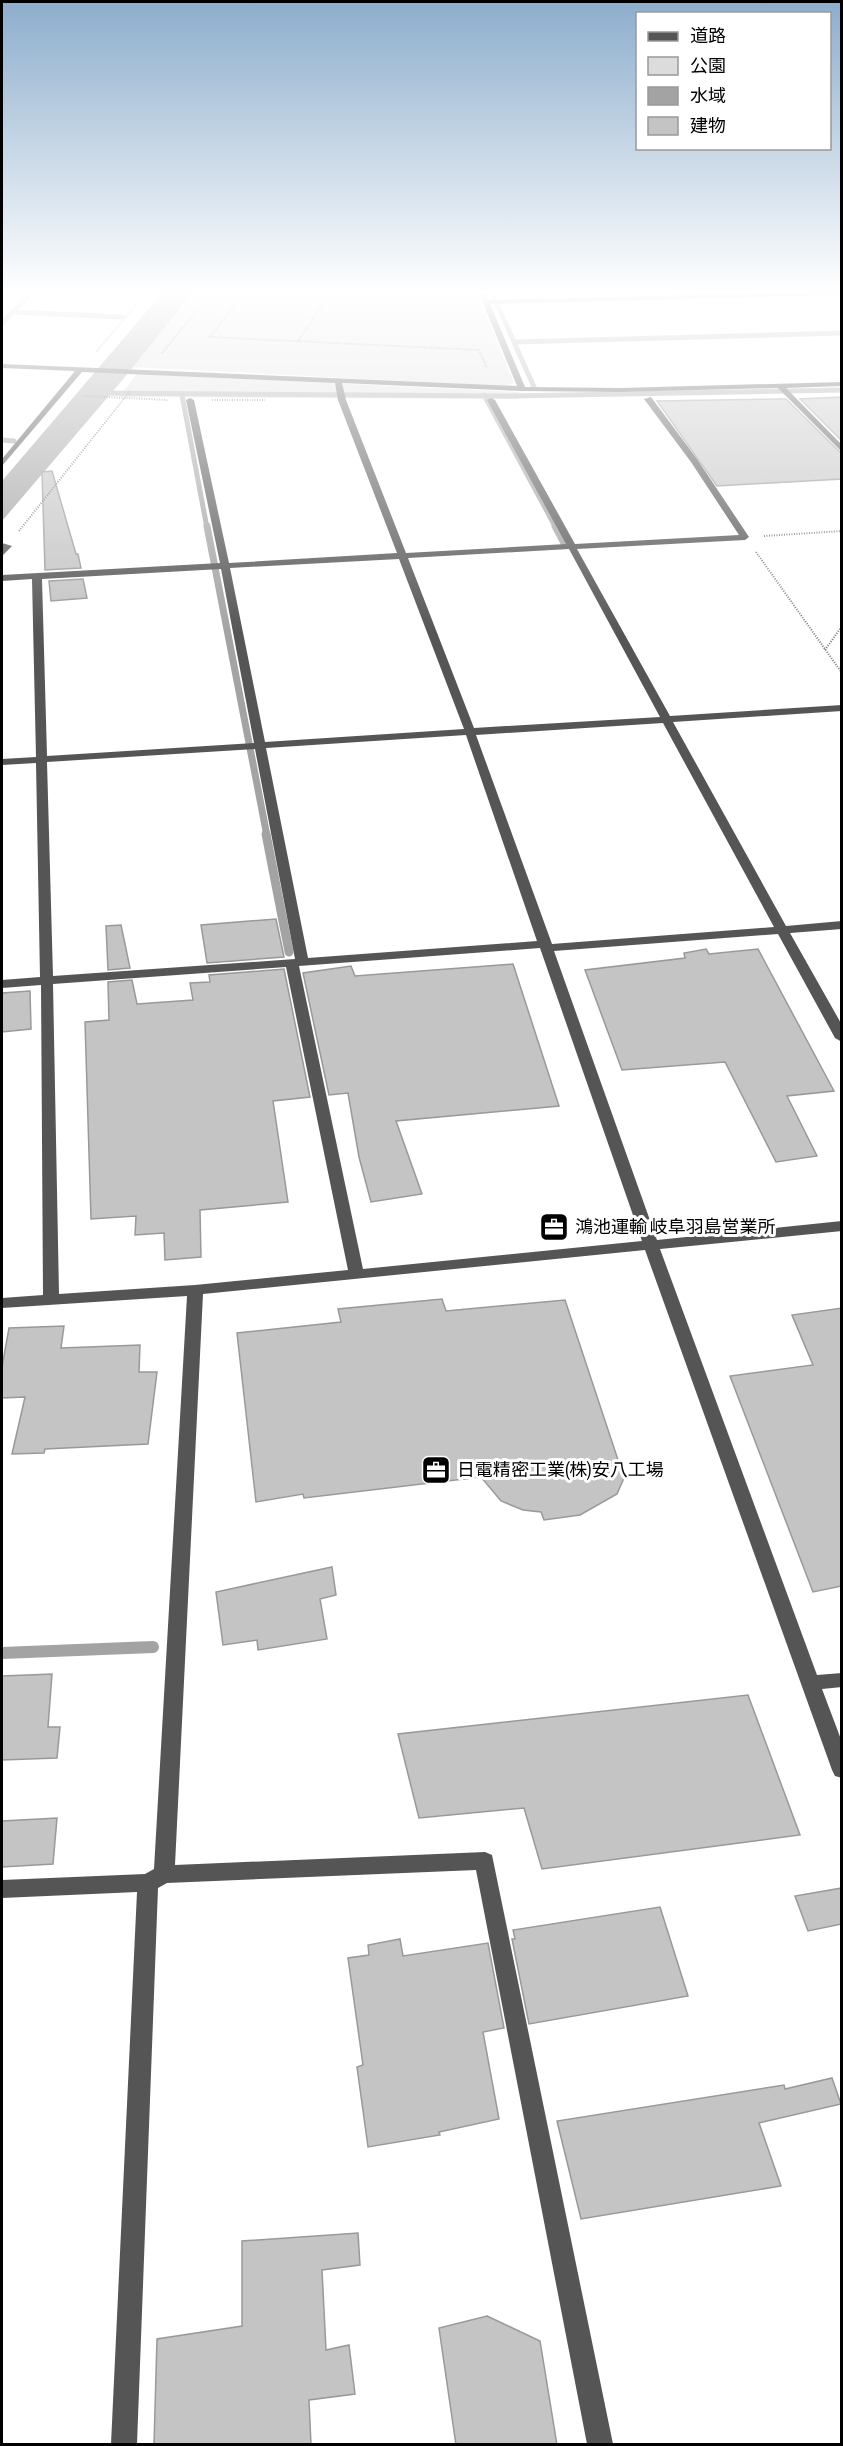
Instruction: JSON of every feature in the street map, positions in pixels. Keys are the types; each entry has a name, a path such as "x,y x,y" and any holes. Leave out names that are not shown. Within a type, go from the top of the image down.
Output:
{"street":[{"path":"2,464 53,405"},
{"path":"191,405 225,566 356,1273"},
{"path":"344,405 470,732 651,1245 842,1770"},
{"path":"494,405 842,1038"},
{"path":"653,405 694,461 745,537"},
{"path":"799,405 842,450"},
{"path":"2,578 745,537"},
{"path":"37,576 43,759 51,1300"},
{"path":"2,762 842,708"},
{"path":"2,984 297,962 785,931 842,925"},
{"path":"2,1303 195,1290 842,1226"},
{"path":"124,2445 156,1879 195,1290"},
{"path":"809,1683 842,1680"},
{"path":"2,1889 485,1861 600,2445"}],"path":[{"path":"3,548 119,405"},
{"path":"745,537 842,531"},
{"path":"745,537 842,673"},
{"path":"825,650 842,626"}],"water":[{"path":"67,405 101,405 2,521 2,481"}],"building":[{"path":"660,405 792,405 842,454 842,479 717,486"},
{"path":"806,405 842,405 842,441"},
{"path":"52,471 81,568 45,570 42,472"},
{"path":"83,579 87,598 51,601 49,581"},
{"path":"276,919 284,957 207,963 201,925"},
{"path":"121,925 130,968 108,970 106,926"},
{"path":"706,949 709,954 758,949 834,1091 787,1096 817,1156 776,1162 725,1062 622,1070 585,970 685,958 684,953"},
{"path":"513,964 559,1106 396,1121 422,1194 371,1202 359,1157 348,1093 329,1095 303,973 351,966 355,976"},
{"path":"284,969 310,1097 273,1101 288,1202 200,1210 201,1257 165,1260 164,1233 135,1235 136,1216 91,1219 85,1022 109,1020 108,982 132,980 137,1004 193,1000 190,983 210,982 209,975"},
{"path":"30,991 31,1029 2,1032 2,993"},
{"name":"日電精密工業(株)安八工場","path":"442,1299 446,1311 565,1300 624,1478 617,1494 580,1515 544,1520 541,1512 523,1510 501,1501 481,1477 304,1498 303,1494 256,1502 237,1333 341,1322 338,1309"},
{"path":"842,1308 842,1586 813,1592 730,1376 813,1365 792,1315"},
{"path":"64,1326 61,1348 140,1345 139,1372 157,1372 148,1444 45,1449 44,1453 12,1454 25,1397 2,1398 2,1367 9,1328"},
{"path":"332,1567 336,1595 320,1599 327,1639 258,1650 257,1640 223,1645 216,1592"},
{"path":"52,1674 48,1727 60,1727 57,1758 2,1760 2,1676"},
{"path":"748,1695 800,1835 542,1869 524,1808 419,1818 398,1734"},
{"path":"57,1818 53,1864 2,1867 2,1821"},
{"path":"842,1888 842,1924 808,1931 795,1896"},
{"path":"660,1907 688,1996 529,2024 512,1939 515,1939 513,1930"},
{"path":"400,1939 403,1956 488,1943 504,2028 483,2032 499,2119 439,2132 440,2135 368,2147 357,2067 363,2065 348,1958 369,1955 368,1945"},
{"path":"832,2078 841,2104 759,2123 781,2186 581,2219 557,2121 784,2085 785,2089"},
{"path":"358,2233 360,2265 322,2270 326,2350 349,2345 355,2394 309,2400 311,2445 154,2445 157,2339 242,2326 242,2241"},
{"path":"487,2316 540,2341 557,2445 456,2445 439,2328"}],"waterway":[{"path":"184,405 207,528"},
{"path":"489,405 556,528"},
{"path":"2,440 14,441"},
{"path":"207,526 267,836"},
{"path":"555,526 564,543"},
{"path":"266,834 289,952"},
{"path":"2,1653 153,1647"}],"place":[{"name":"鴻池運輸 岐阜羽島営業所","path":"554,1227"},
{"name":"日電精密工業(株)安八工場","path":"436,1470"}]}
